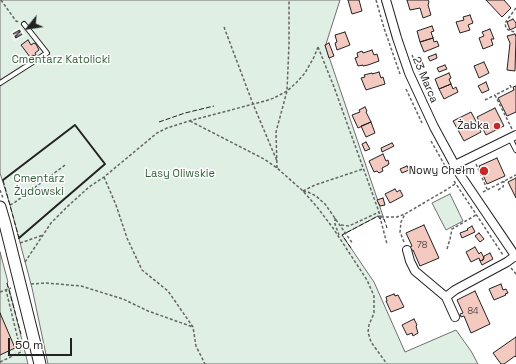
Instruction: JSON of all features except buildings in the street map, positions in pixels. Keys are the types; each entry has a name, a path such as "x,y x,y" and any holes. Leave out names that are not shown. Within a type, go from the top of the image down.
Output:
{"main road":[{"path":"0,207 40,364"}],"street":[{"name":"23 Marca","path":"386,0 409,73 434,127 472,193 516,257"},
{"path":"455,165 514,136"},
{"path":"407,250 415,271 446,297 455,318"},
{"path":"446,297 455,290 516,257"}],"lane":[{"path":"0,83 47,53 24,24"},
{"path":"514,136 516,150"}],"path":[{"path":"1,0 16,20 24,24"},
{"path":"278,168 276,132 287,91 289,0"},
{"path":"516,8 505,23 506,28 510,31 516,32"},
{"path":"224,27 277,163"},
{"path":"23,265 51,223 67,207 89,187 104,177 157,133 189,121 270,100 287,91 305,72 318,47 379,212 387,244"},
{"path":"412,55 424,83"},
{"path":"485,100 511,87 510,85"},
{"path":"495,95 514,136"},
{"path":"189,121 264,158 278,168 303,191 333,228 367,280 374,296 374,313 368,332 371,342 387,364"},
{"path":"475,162 487,190"},
{"path":"14,203 65,165"},
{"path":"303,191 315,185 363,168"},
{"path":"482,193 516,175"},
{"path":"104,177 116,205 127,238 142,270 168,291 193,327 196,346 205,364"},
{"path":"498,190 503,187 504,181"},
{"path":"380,217 397,217 405,214 455,184"},
{"path":"303,191 316,196 325,204 353,244"},
{"path":"341,225 349,226 379,212"},
{"path":"400,222 405,214"},
{"path":"447,249 452,229 476,215"},
{"path":"335,217 335,224 340,239"},
{"path":"397,217 400,222 400,232 407,250"},
{"path":"17,243 42,235"},
{"path":"28,284 46,283 81,286 123,299 148,311 193,327"},
{"path":"0,292 14,288"},
{"path":"0,362 21,352 6,290"}],"green space":[{"name":"Lasy Oliwskie","path":"0,0 340,0 325,45 383,216 378,216 342,235 374,282 405,352 456,330 478,364 48,364 32,288 0,173"},
{"path":"450,194 463,221 446,230 432,203"},
{"path":"0,252 8,287 28,364 0,364"}],"fence":[{"path":"159,122 185,113 214,106"},
{"path":"3,180 19,238"},
{"path":"351,248 342,235 378,216 380,219 384,219 387,228"},
{"path":"7,283 21,334"}],"wall":[{"path":"3,180 75,125 105,164 19,238"}],"place":[{"name":"Żabka","path":"497,126"},
{"name":"Nowy Chełm","path":"484,171"}],"park label":[{"name":"Cmentarz Katolicki","path":"61,60"},
{"name":"Cmentarz Żydowski","path":"39,185"}]}
